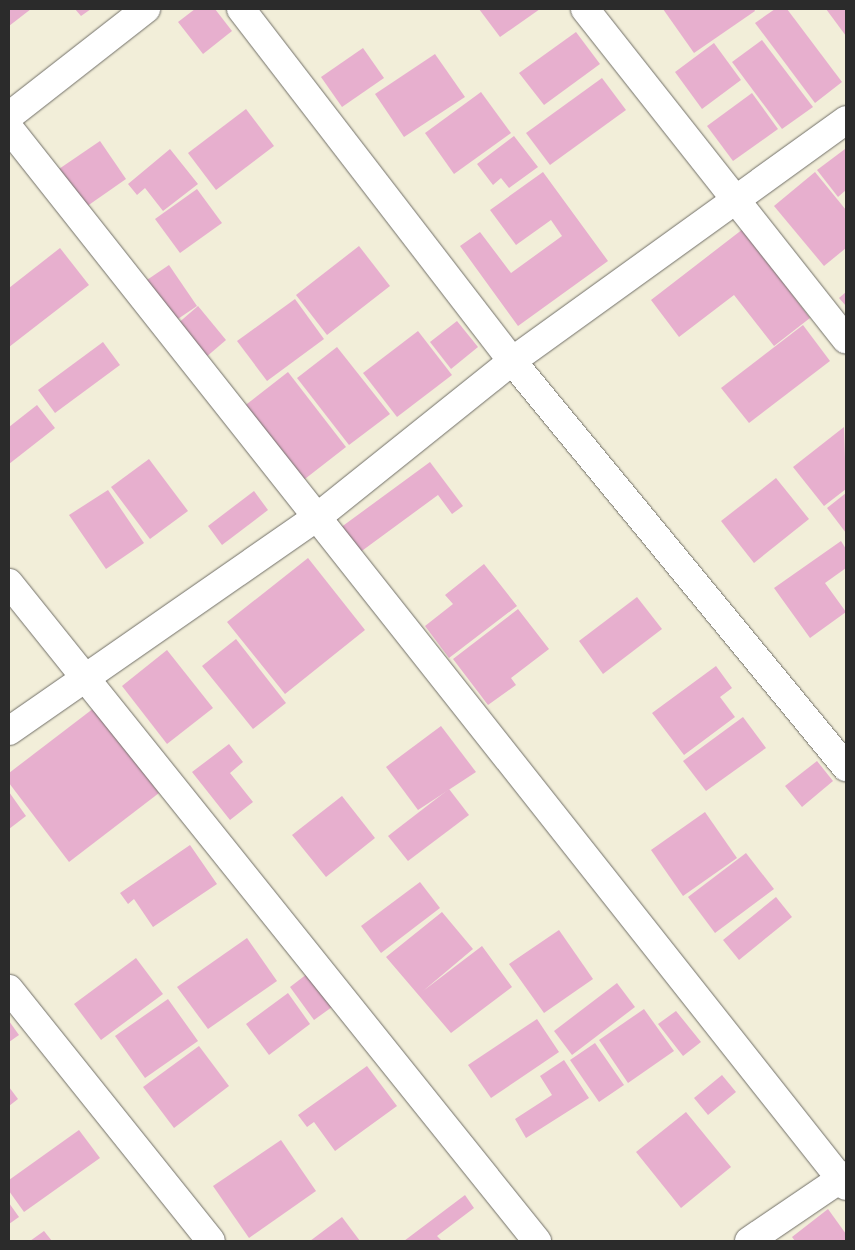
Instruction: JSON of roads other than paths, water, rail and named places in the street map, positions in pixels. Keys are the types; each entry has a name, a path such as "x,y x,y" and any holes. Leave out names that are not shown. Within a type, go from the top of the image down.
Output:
{"street":[{"path":"9,116 146,9"},
{"path":"241,9 512,361 846,767"},
{"path":"585,9 846,339"},
{"path":"9,731 84,675 320,515 512,361 734,197 846,120"},
{"path":"9,128 320,515 844,1180 749,1241"},
{"path":"9,583 537,1241"},
{"path":"9,989 211,1241"}]}
